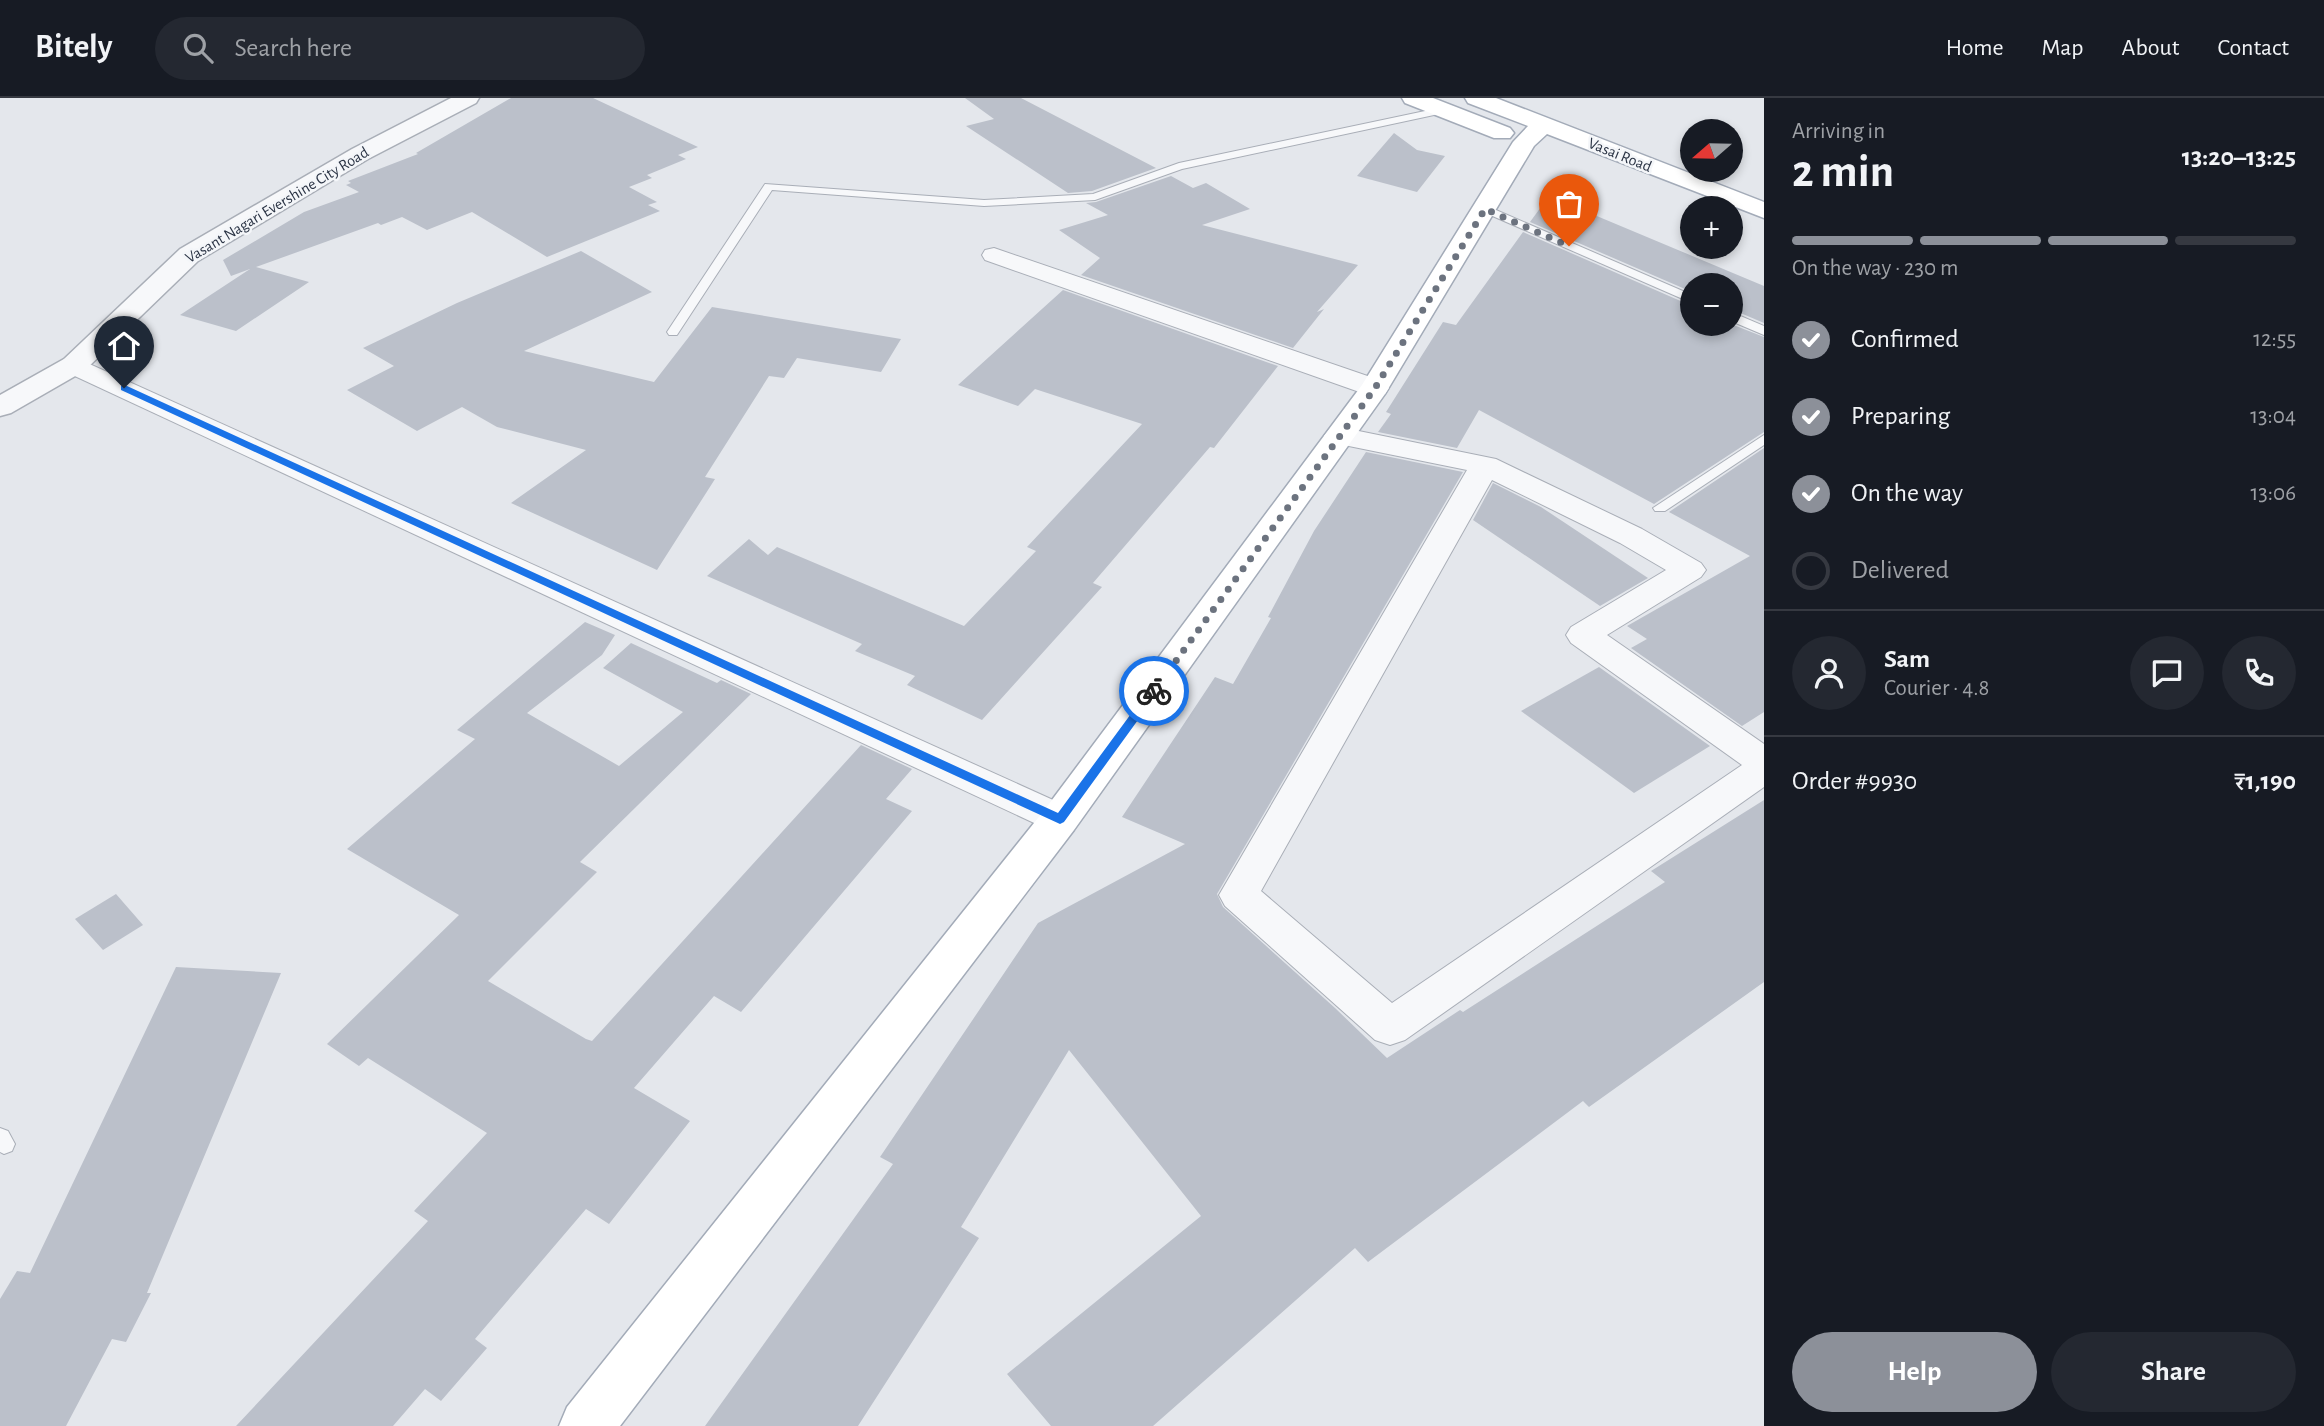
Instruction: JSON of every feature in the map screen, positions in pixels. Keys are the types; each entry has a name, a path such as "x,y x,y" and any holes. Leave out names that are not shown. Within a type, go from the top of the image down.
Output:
{"main road":[{"name":"Vasai Road","path":"1413,98 1764,211"},
{"name":"Vasai Road","path":"1476,98 1539,140"},
{"path":"586,1426 1060,819 1375,388 1485,209 1539,140"}],"street":[{"name":"Vasant Nagari Evershine City Road","path":"0,407 74,365 189,254 360,154 468,98"},
{"path":"995,255 1375,388"},
{"path":"74,365 1060,819"},
{"path":"1339,436 1485,465 1631,536 1690,570 1583,635 1764,762"},
{"path":"1485,465 1239,895 1390,1027 1764,768"}],"lane":[{"path":"673,332 769,186 984,203 1095,197 1179,166 1444,110"},
{"path":"1485,209 1680,294"},
{"path":"1743,321 1764,331"},
{"path":"1660,508 1764,439"}],"building":[{"path":"511,98 593,98 698,147 678,155 686,159 647,175 652,178 629,187 657,202 648,205 660,211 547,257 472,212 427,230 402,217 256,267 309,282 236,331 180,315 250,269 231,276 223,260 304,212 359,192 346,185 351,183 348,181 418,154 416,153"},
{"path":"965,98 1021,98 1156,168 1092,191 1068,193 966,126 994,119"},
{"path":"1394,133 1417,150 1445,156 1417,192 1357,176"},
{"path":"1171,176 1193,188 1206,183 1250,209 1202,225 1358,265 1317,312 1324,309 1293,348 1081,275 1100,258 1059,230 1108,215 1086,203"},
{"path":"1549,196 1680,251 1680,259 1700,259 1733,273 1680,273 1680,287 1530,222"},
{"path":"1523,232 1680,301 1680,336 1743,336 1743,329 1764,337 1764,432 1654,504 1479,410 1457,448 1378,432 1391,414 1386,412 1443,322 1456,325"},
{"path":"581,251 652,292 524,351 654,382 712,307 901,339 881,372 797,358 784,378 769,376 705,477 715,479 657,570 511,503 586,450 497,427 462,407 417,431 347,390 394,366 363,348 457,303"},
{"path":"1743,277 1764,286 1764,323 1743,314"},
{"path":"1063,290 1278,366 1214,448 1210,447 1093,583 1102,587 982,720 907,685 915,676 855,651 862,644 707,576 749,539 768,555 777,547 964,626 1036,551 1027,547 1142,424 1035,389 1018,406 958,385"},
{"path":"1764,448 1764,712 1742,726 1631,648 1647,639 1627,626 1750,556 1669,512"},
{"path":"1366,452 1463,472 1217,894 1223,907 1387,1058 1665,882 1651,871 1764,800 1764,982 1589,1107 1583,1101 1368,1262 1355,1248 1153,1426 1051,1426 1007,1374 1201,1216 1069,1050 961,1227 979,1238 858,1426 705,1426 893,1164 880,1157 1038,923 1185,844 1122,817 1215,677 1233,684 1271,618 1268,617 1314,531"},
{"path":"1493,483 1541,507 1648,578 1600,606 1473,520"},
{"path":"585,622 615,635 602,655 527,713 619,766 683,712 603,668 631,643 717,683 721,680 751,694 580,862 597,872 488,981 586,1039 592,1041 861,745 912,769 886,799 912,811 741,1012 714,996 634,1088 690,1121 609,1224 586,1209 475,1339 487,1348 441,1401 425,1389 393,1426 236,1426 428,1221 414,1211 487,1133 368,1058 359,1066 327,1044 459,915 347,849 475,739 457,730"},
{"path":"1599,667 1710,746 1634,793 1521,711"},
{"path":"116,894 143,925 103,950 75,919"},
{"path":"176,967 281,973 147,1293 151,1293 126,1342 112,1339 66,1426 0,1426 0,1299 17,1271 30,1273"}],"way so far":[{"path":"1154,691 1375,388 1485,209 1569,246"}],"route":[{"path":"124,388 1060,819 1154,691"}]}
